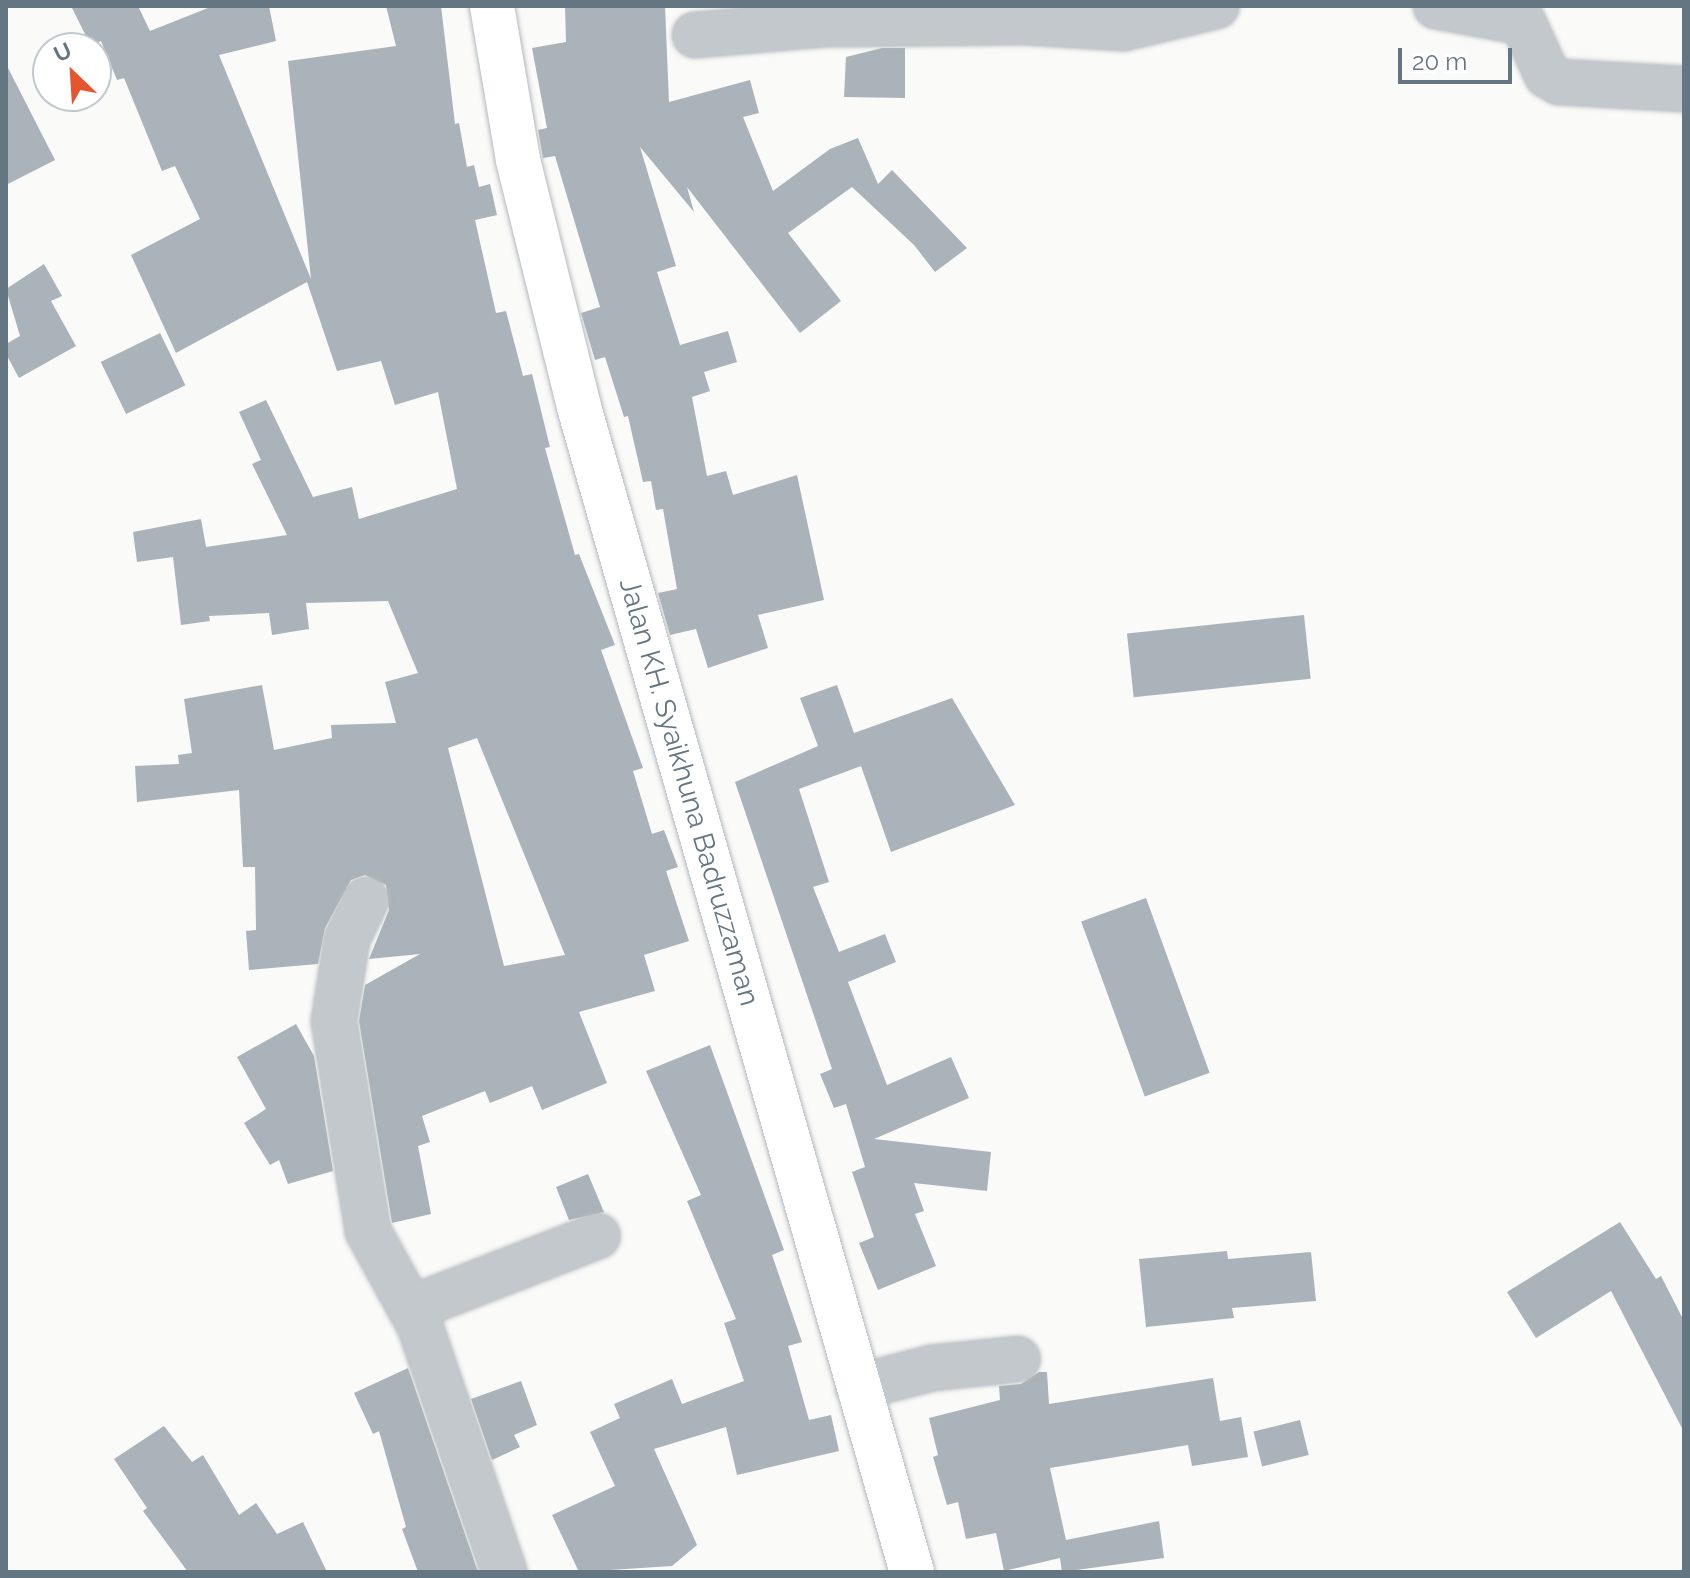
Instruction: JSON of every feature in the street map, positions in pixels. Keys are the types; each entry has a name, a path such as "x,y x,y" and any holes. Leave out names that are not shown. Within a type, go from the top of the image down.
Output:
{"main road":[{"name":"Jalan KH. Syaikhuna Badruzzaman","path":"492,6 518,160 579,407 912,1572"}],"street":[{"path":"695,35 825,24 1026,22 1123,28 1216,6"},
{"path":"1436,6 1523,22 1543,69 1559,82 1684,89"},
{"path":"366,900 341,961 335,1046 371,1242 412,1308 455,1417 504,1572"},
{"path":"412,1308 598,1236"},
{"path":"858,1387 932,1368 1018,1359"}],"building":[{"path":"71,6 138,6 150,31 213,6 269,6 276,41 219,55 311,279 288,61 396,46 386,6 441,6 455,124 459,123 467,167 474,165 479,187 490,184 497,215 475,220 496,313 506,311 523,376 532,374 550,447 545,448 575,555 579,554 615,645 601,650 643,768 633,771 652,834 664,830 678,867 666,871 689,941 644,955 655,991 579,1012 607,1083 542,1110 532,1086 490,1103 485,1091 422,1116 430,1142 418,1146 431,1214 392,1223 359,1021 365,985 420,954 369,959 389,910 386,885 365,875 351,880 325,928 318,964 249,970 246,931 256,930 255,867 243,867 239,790 137,802 135,766 179,764 178,755 192,753 184,699 262,685 274,750 332,738 331,725 396,723 385,682 418,673 388,601 306,603 309,629 272,635 269,613 209,616 210,621 181,625 173,557 137,562 133,532 201,519 206,547 287,535 252,464 261,460 239,412 266,400 313,497 352,487 359,519 457,489 438,392 395,405 381,361 337,371 307,282 176,353 131,255 200,219 175,166 162,171 124,78 117,80 112,68 112,32 84,32","holes":["477,738 565,955 504,966 448,748"]},
{"path":"565,6 665,6 669,102 750,80 759,113 743,117 773,191 830,149 858,138 878,184 892,170 967,248 935,272 914,245 852,187 788,233 841,301 800,333 687,187 694,212 640,147 676,266 657,272 680,345 728,331 737,362 704,372 710,391 692,397 707,476 726,471 733,495 797,475 824,600 758,615 768,648 708,668 696,629 670,635 658,593 677,589 663,509 656,510 651,481 643,482 628,416 624,417 605,357 595,360 581,313 600,307 555,156 543,158 538,130 547,128 532,48 566,42"},
{"path":"882,48 905,48 905,98 844,97 846,57"},
{"path":"6,64 55,160 6,185"},
{"path":"44,264 62,296 51,301 76,346 19,378 6,354 6,344 20,336 6,289"},
{"path":"160,333 185,385 126,414 101,362"},
{"path":"1304,615 1311,679 1134,697 1127,634"},
{"path":"837,685 854,733 952,698 1015,805 891,852 861,766 799,789 829,882 813,887 839,952 885,934 896,962 848,982 887,1085 951,1057 969,1098 874,1139 991,1152 987,1191 914,1183 924,1211 915,1214 936,1266 878,1290 859,1243 874,1237 852,1172 865,1167 846,1104 834,1108 820,1074 832,1069 735,782 818,746 800,698"},
{"path":"1146,898 1210,1073 1145,1096 1081,922"},
{"path":"296,1024 314,1056 333,1171 288,1184 279,1160 270,1165 244,1123 266,1109 237,1057"},
{"path":"710,1045 784,1250 772,1255 802,1342 788,1346 809,1420 831,1415 839,1451 737,1475 726,1427 654,1449 697,1545 672,1566 579,1572 552,1515 615,1486 590,1432 620,1418 614,1404 672,1379 682,1404 744,1381 724,1323 736,1319 687,1201 701,1195 646,1071"},
{"path":"588,1174 604,1212 569,1220 556,1187"},
{"path":"1620,1222 1656,1279 1661,1276 1684,1321 1684,1432 1611,1291 1536,1338 1507,1292"},
{"path":"1227,1251 1228,1259 1311,1252 1316,1301 1232,1308 1234,1318 1146,1327 1139,1259"},
{"path":"408,1368 478,1572 418,1572 402,1529 406,1527 379,1431 373,1434 354,1393"},
{"path":"1039,1372 1047,1372 1049,1404 1213,1378 1220,1421 1241,1417 1248,1457 1192,1466 1188,1445 1050,1468 1066,1540 1159,1521 1164,1558 1062,1572 1060,1558 1004,1571 996,1533 966,1539 958,1502 947,1505 933,1457 938,1455 929,1418 1000,1400 999,1386 1021,1384"},
{"path":"521,1381 537,1425 514,1435 520,1447 492,1460 471,1399"},
{"path":"1300,1420 1309,1455 1262,1467 1253,1432"},
{"path":"164,1426 192,1462 203,1455 239,1515 256,1503 277,1534 303,1522 327,1572 188,1572 143,1511 147,1508 114,1459"}]}
